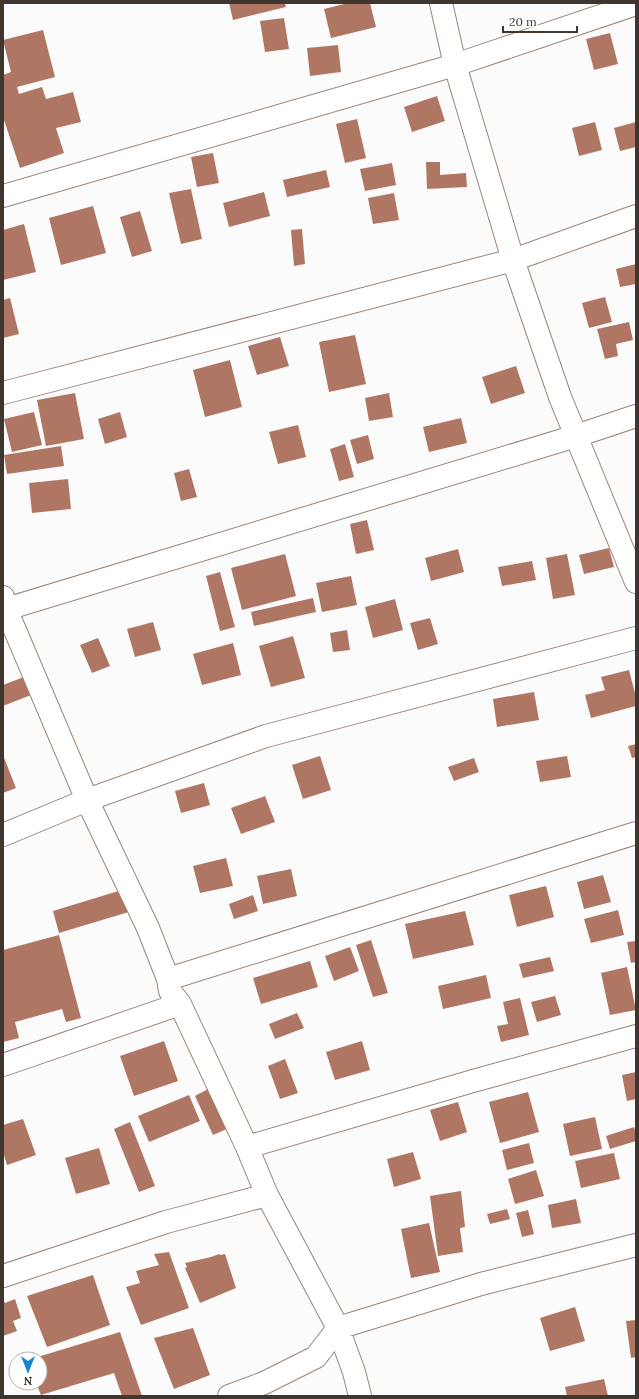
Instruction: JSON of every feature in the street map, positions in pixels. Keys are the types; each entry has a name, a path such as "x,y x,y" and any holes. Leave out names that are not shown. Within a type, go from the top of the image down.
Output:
{"street":[{"path":"441,3 454,65 513,260 560,397 636,582"},
{"path":"3,196 454,65 636,4"},
{"path":"3,393 513,260 636,216"},
{"path":"360,1396 338,1328 267,1195 247,1147 180,1004 170,991 168,979 148,928 87,800 4,605 576,436 636,416"},
{"path":"3,835 87,800 266,736 636,638"},
{"path":"168,979 636,833"},
{"path":"3,1065 180,1004"},
{"path":"247,1147 636,1036"},
{"path":"3,1276 166,1222 267,1195"},
{"path":"229,1396 264,1383 316,1357 338,1328 481,1284 636,1244"}],"building":[{"path":"229,3 285,3 286,7 233,20"},
{"path":"348,3 370,3 376,27 331,38 324,9"},
{"path":"284,18 289,49 265,52 260,21"},
{"path":"43,30 55,77 17,87 19,94 42,87 46,99 73,92 81,122 56,128 64,153 20,168 3,117 3,75 11,72 3,40"},
{"path":"610,33 618,64 594,70 586,39"},
{"path":"338,45 341,72 310,76 307,48"},
{"path":"437,96 445,121 412,132 404,107"},
{"path":"357,119 366,158 345,163 336,124"},
{"path":"595,122 602,150 579,156 572,128"},
{"path":"636,122 636,147 620,151 614,128"},
{"path":"213,153 219,183 197,187 191,157"},
{"path":"426,162 440,162 440,175 466,173 467,187 427,189"},
{"path":"392,163 396,185 365,191 360,169"},
{"path":"326,170 330,187 287,197 283,180"},
{"path":"191,189 202,239 181,244 169,193"},
{"path":"264,192 270,216 229,227 223,203"},
{"path":"394,193 399,220 373,224 368,198"},
{"path":"93,206 106,253 61,265 49,218"},
{"path":"140,211 152,251 132,257 120,217"},
{"path":"24,224 36,272 3,280 3,230"},
{"path":"302,229 305,264 294,266 291,230"},
{"path":"636,264 636,284 620,287 616,269"},
{"path":"605,297 612,322 589,328 582,303"},
{"path":"10,298 19,334 3,338 3,300"},
{"path":"629,322 633,340 616,344 618,356 605,359 597,329"},
{"path":"355,335 366,384 329,392 319,342"},
{"path":"280,337 289,366 257,375 248,346"},
{"path":"230,360 242,407 205,417 193,370"},
{"path":"516,366 525,393 491,404 482,377"},
{"path":"75,393 84,439 46,446 37,400"},
{"path":"389,393 393,417 369,421 365,398"},
{"path":"34,412 42,445 12,452 4,419"},
{"path":"120,412 127,437 105,444 98,419"},
{"path":"461,418 467,443 429,452 423,427"},
{"path":"298,425 306,457 278,464 269,432"},
{"path":"368,435 374,459 357,464 350,440"},
{"path":"345,444 354,477 339,481 330,449"},
{"path":"61,446 64,466 7,474 4,455"},
{"path":"189,469 197,497 181,501 174,473"},
{"path":"68,479 71,509 32,513 29,483"},
{"path":"367,520 374,550 356,554 350,524"},
{"path":"609,548 614,567 584,574 579,555"},
{"path":"458,549 464,572 431,581 425,558"},
{"path":"285,554 296,596 242,610 231,568"},
{"path":"567,554 575,595 553,599 546,558"},
{"path":"532,561 536,580 502,586 498,567"},
{"path":"220,572 235,627 220,631 206,576"},
{"path":"351,576 357,605 322,612 316,583"},
{"path":"313,598 316,612 254,626 251,612"},
{"path":"395,599 403,630 373,638 365,607"},
{"path":"430,618 438,644 418,650 410,623"},
{"path":"153,622 161,650 135,657 127,629"},
{"path":"347,630 350,650 333,652 330,633"},
{"path":"293,636 305,678 271,687 259,646"},
{"path":"98,638 110,666 92,673 80,645"},
{"path":"233,643 241,675 202,685 193,654"},
{"path":"629,670 636,697 636,706 591,718 585,695 605,690 601,677"},
{"path":"29,675 36,693 3,706 3,685"},
{"path":"534,692 539,720 497,727 493,699"},
{"path":"636,744 636,757 632,758 628,746"},
{"path":"3,755 16,788 3,793"},
{"path":"320,756 331,790 303,799 292,765"},
{"path":"567,756 571,777 540,782 536,761"},
{"path":"474,758 479,772 454,781 448,767"},
{"path":"204,783 210,805 181,813 175,791"},
{"path":"265,796 275,822 241,834 231,808"},
{"path":"226,858 233,886 200,893 193,866"},
{"path":"291,869 297,896 263,904 257,876"},
{"path":"603,875 611,902 584,909 577,882"},
{"path":"546,886 554,917 517,927 509,895"},
{"path":"125,889 132,911 59,933 53,911"},
{"path":"253,895 258,911 234,919 229,904"},
{"path":"618,910 624,935 591,943 584,919"},
{"path":"465,911 474,945 413,959 405,924"},
{"path":"59,935 81,1018 66,1022 62,1009 15,1022 19,1038 3,1042 3,950"},
{"path":"371,940 388,993 373,997 356,945"},
{"path":"636,941 636,962 631,963 627,942"},
{"path":"350,947 359,971 334,981 325,956"},
{"path":"550,957 554,971 523,978 519,964"},
{"path":"310,961 318,987 261,1004 253,978"},
{"path":"627,967 636,1010 610,1015 601,973"},
{"path":"486,975 491,998 443,1009 438,986"},
{"path":"555,996 561,1015 537,1022 531,1002"},
{"path":"520,998 529,1035 501,1042 497,1026 508,1024 503,1002"},
{"path":"297,1013 304,1028 275,1039 269,1024"},
{"path":"164,1041 178,1081 134,1096 120,1056"},
{"path":"362,1041 370,1070 335,1080 326,1052"},
{"path":"285,1059 298,1093 280,1099 268,1066"},
{"path":"636,1072 636,1099 627,1101 622,1075"},
{"path":"210,1088 229,1128 213,1135 195,1096"},
{"path":"528,1092 539,1132 500,1143 489,1102"},
{"path":"189,1095 200,1121 149,1142 138,1116"},
{"path":"458,1102 467,1132 440,1141 430,1110"},
{"path":"595,1117 602,1149 570,1156 563,1124"},
{"path":"23,1119 36,1155 7,1165 3,1152 3,1125"},
{"path":"130,1122 155,1186 139,1192 114,1129"},
{"path":"634,1127 636,1141 610,1149 606,1136"},
{"path":"529,1143 534,1163 507,1170 502,1150"},
{"path":"99,1148 110,1184 76,1194 65,1158"},
{"path":"413,1152 421,1179 394,1187 387,1159"},
{"path":"614,1153 620,1179 581,1188 575,1161"},
{"path":"536,1170 544,1196 515,1204 508,1179"},
{"path":"461,1191 465,1227 460,1228 463,1252 438,1256 430,1196"},
{"path":"576,1199 581,1223 552,1228 548,1205"},
{"path":"507,1209 510,1219 490,1224 487,1214"},
{"path":"528,1210 534,1234 522,1237 516,1213"},
{"path":"429,1223 440,1272 411,1278 401,1229"},
{"path":"169,1252 189,1308 141,1325 126,1287 140,1283 136,1271 159,1265 154,1254"},
{"path":"219,1254 225,1254 236,1288 200,1303 185,1268 187,1267 185,1263"},
{"path":"93,1275 110,1325 47,1347 27,1296"},
{"path":"15,1299 21,1318 13,1321 17,1331 3,1336 3,1300 5,1303"},
{"path":"575,1307 585,1341 550,1351 540,1318"},
{"path":"636,1320 636,1357 631,1358 626,1321"},
{"path":"193,1328 210,1375 174,1389 154,1338"},
{"path":"120,1332 142,1396 122,1396 114,1373 41,1395 39,1391 48,1391 48,1354"},
{"path":"604,1379 608,1396 567,1396 565,1387"}]}
